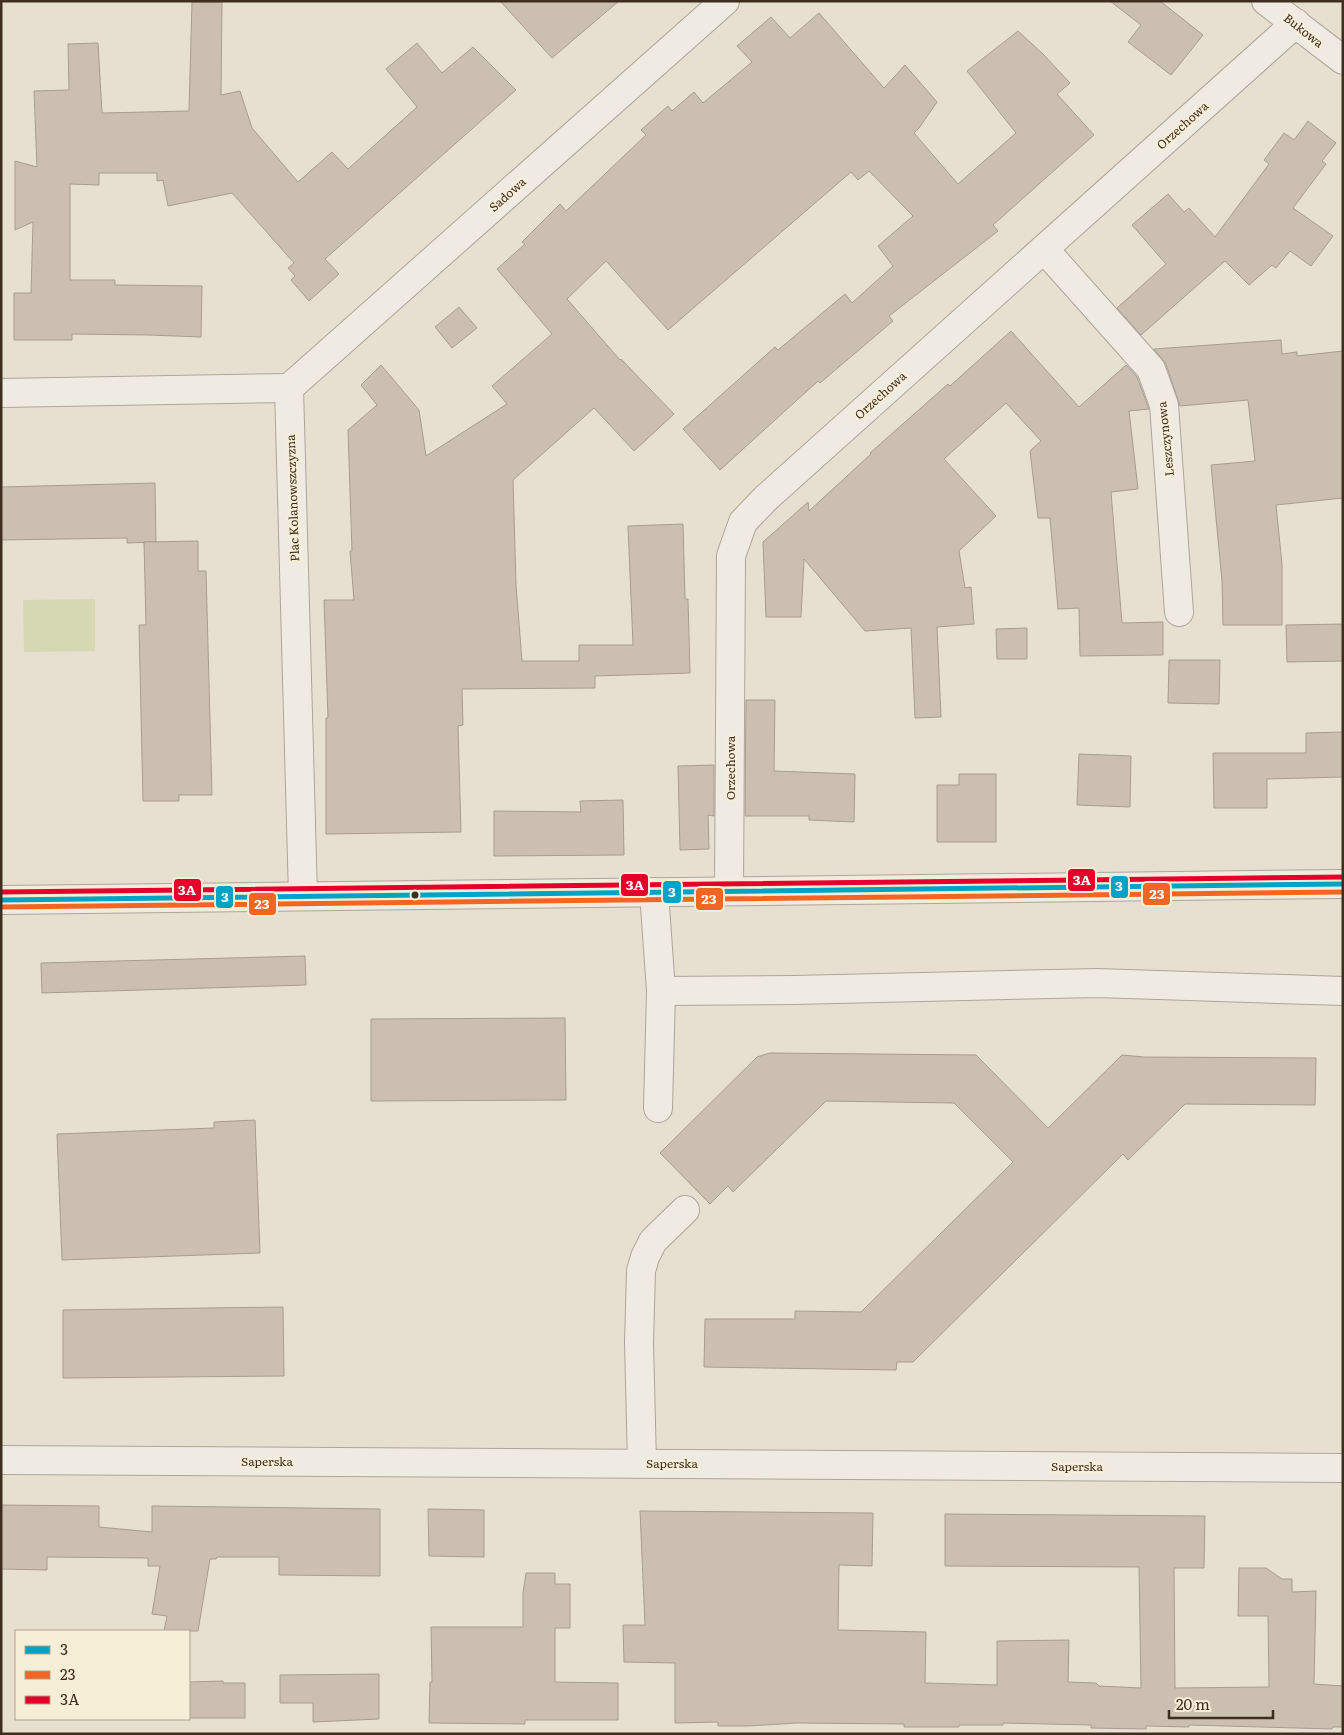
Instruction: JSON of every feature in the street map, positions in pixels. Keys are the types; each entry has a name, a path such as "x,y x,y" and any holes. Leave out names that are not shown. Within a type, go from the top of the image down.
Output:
{"street":[{"name":"Sadowa","path":"289,388 725,1"},
{"name":"Bukowa","path":"1266,1 1343,60"},
{"name":"Orzechowa","path":"730,891 731,556 743,522 766,498 1296,23"},
{"name":"Leszczynowa","path":"1044,249 1151,369 1164,405 1180,612"},
{"path":"1,393 289,388"},
{"name":"Plac Kolanowszczyzna","path":"289,388 303,896"},
{"path":"1,900 1343,884"},
{"path":"654,892 661,991 658,1108"},
{"path":"661,991 1097,983 1343,991"},
{"path":"642,1463 639,1343 641,1271 644,1257 653,1241 685,1210"},
{"name":"Saperska","path":"1,1460 1343,1468"}],"green space":[{"path":"95,599 95,651 24,652 23,600"}],"building":[{"path":"500,1 619,1 552,58"},
{"path":"1110,1 1160,1 1203,35 1171,75 1128,42 1141,25"},
{"path":"192,2 222,2 221,95 240,91 252,128 298,182 332,152 348,169 417,107 386,69 417,43 442,73 473,47 516,90 325,259 339,274 309,301 291,280 295,276 288,268 294,263 232,193 168,206 163,180 157,181 157,173 99,173 99,185 70,184 70,280 115,280 115,285 202,286 201,337 72,334 72,340 14,340 14,293 31,293 33,222 15,230 15,161 37,167 34,91 69,90 68,44 98,43 102,113 189,111"},
{"path":"819,13 884,88 905,65 937,102 914,133 958,184 1016,133 967,71 1018,31 1070,83 1057,94 1094,135 993,225 998,231 889,316 893,321 820,383 818,381 720,470 683,429 775,347 778,350 845,294 852,303 893,266 878,246 913,216 869,171 858,180 851,172 668,330 606,261 567,299 620,360 674,414 634,451 594,408 513,480 516,585 522,661 579,661 579,645 633,645 628,526 683,524 685,599 688,599 690,673 595,676 595,688 462,689 463,725 458,726 461,832 326,834 326,718 328,718 324,600 354,600 350,551 352,551 348,430 377,405 361,385 381,365 419,410 426,456 507,404 492,386 552,334 497,269 525,244 522,242 560,204 566,211 646,135 641,130 668,106 672,111 694,92 703,103 752,62 737,46 771,17 790,38"},
{"path":"1308,121 1336,143 1322,161 1326,164 1293,208 1333,236 1311,266 1290,251 1276,268 1272,265 1249,285 1225,261 1141,335 1117,308 1166,264 1132,225 1168,194 1184,212 1189,208 1215,237 1269,164 1264,160 1284,133 1294,140"},
{"path":"459,307 477,328 452,348 435,327"},
{"path":"1011,331 1079,407 1126,365 1137,377 1149,409 1129,411 1138,489 1111,492 1122,623 1163,622 1163,655 1080,656 1079,608 1058,609 1050,518 1038,518 1030,451 1041,441 1006,403 944,459 996,516 959,551 965,588 971,587 974,624 937,627 941,717 915,718 911,628 865,631 804,559 801,617 766,617 763,542 808,502 809,511 870,453 948,384 950,386"},
{"path":"1281,340 1282,354 1297,352 1297,356 1343,351 1343,498 1276,505 1282,564 1282,625 1223,625 1222,581 1211,465 1255,461 1248,400 1180,406 1166,364 1154,349"},
{"path":"155,483 156,542 127,543 127,538 1,540 1,487"},
{"path":"198,541 198,571 206,571 212,795 179,795 179,801 143,801 139,625 146,625 144,542"},
{"path":"1343,624 1343,661 1287,662 1286,625"},
{"path":"1027,628 1027,659 997,659 996,629"},
{"path":"1169,660 1220,660 1219,704 1168,703"},
{"path":"746,700 775,700 774,771 855,774 854,822 809,820 809,816 745,816"},
{"path":"1343,732 1343,777 1267,779 1267,808 1214,808 1213,753 1306,753 1306,733"},
{"path":"1079,754 1131,756 1130,807 1077,805"},
{"path":"714,765 714,816 708,815 709,849 680,850 678,766"},
{"path":"959,774 996,774 996,842 937,842 937,785 959,785"},
{"path":"623,800 624,855 494,856 494,811 581,812 580,801"},
{"path":"305,956 306,985 42,993 41,963"},
{"path":"565,1018 566,1100 371,1101 371,1019"},
{"path":"770,1053 976,1055 1048,1128 1122,1055 1144,1057 1316,1058 1315,1105 1185,1104 1128,1160 1123,1154 913,1362 897,1362 896,1370 704,1367 705,1319 795,1319 795,1311 861,1312 1013,1162 954,1103 826,1101 733,1192 728,1186 710,1204 660,1153 757,1057"},
{"path":"255,1120 260,1253 62,1260 57,1134 214,1128 214,1122"},
{"path":"283,1307 284,1376 63,1378 63,1310"},
{"path":"1,1505 99,1506 99,1527 152,1532 152,1506 380,1509 380,1576 279,1575 279,1557 217,1557 216,1559 210,1559 198,1631 164,1630 167,1616 152,1614 160,1566 148,1566 148,1558 47,1557 47,1570 1,1569"},
{"path":"428,1509 484,1510 484,1557 429,1556"},
{"path":"640,1511 873,1513 872,1566 839,1565 838,1630 926,1632 925,1683 997,1685 997,1641 1069,1640 1068,1682 1141,1688 1139,1567 945,1566 945,1514 1205,1516 1204,1568 1174,1568 1175,1688 1269,1687 1268,1616 1238,1616 1239,1568 1266,1568 1282,1579 1292,1579 1292,1592 1316,1591 1314,1684 1343,1686 1343,1727 1333,1727 1332,1729 1189,1725 1189,1727 1146,1726 1146,1729 1091,1728 1091,1725 1003,1723 1003,1725 959,1725 959,1727 904,1727 904,1724 797,1723 718,1726 718,1722 675,1723 675,1663 624,1662 623,1625 645,1625"},
{"path":"526,1573 555,1573 555,1584 570,1584 570,1628 555,1628 555,1682 618,1683 618,1720 525,1720 525,1724 429,1723 430,1682 432,1682 431,1627 523,1627 523,1593"},
{"path":"379,1674 379,1719 313,1722 313,1703 280,1703 280,1675"},
{"path":"223,1681 223,1683 245,1683 245,1718 190,1718 190,1682"}],"transit line":[{"name":"3A","path":"1,892 1343,877"},
{"name":"3","path":"1,900 1343,884"},
{"name":"23","path":"1,907 1343,892"}]}
